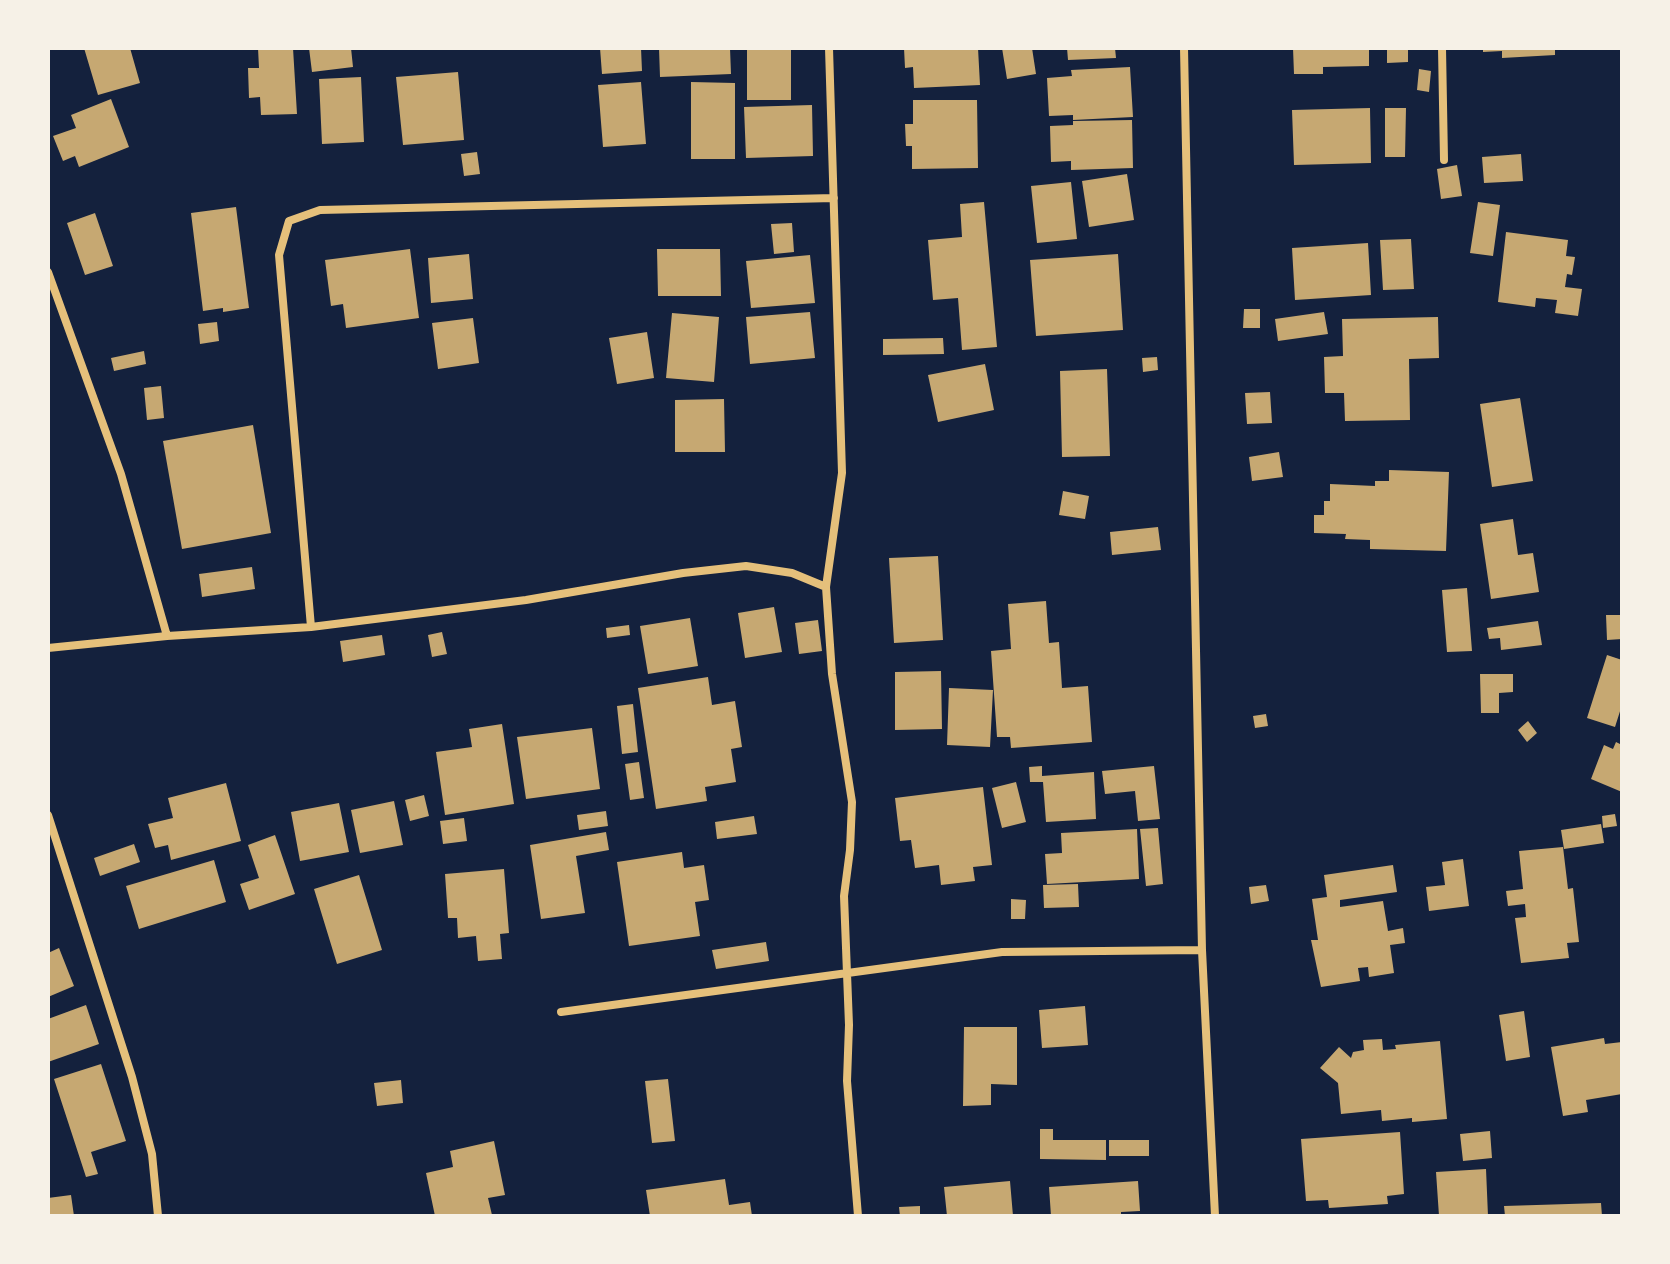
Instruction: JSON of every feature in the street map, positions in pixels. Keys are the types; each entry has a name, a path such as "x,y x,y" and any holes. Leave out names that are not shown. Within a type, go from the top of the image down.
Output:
{"street":[{"path":"829,48 842,473 826,587 832,674 852,802 844,896 847,1081 858,1216"},
{"path":"1184,48 1202,950 1215,1216"},
{"path":"1442,48 1444,160"},
{"path":"311,627 279,255 289,221 320,210 834,198"},
{"path":"48,272 121,474 167,636"},
{"path":"48,648 167,636 311,627 526,600 683,573 746,566 792,573 826,587"},
{"path":"48,815 132,1077 152,1154 158,1216"},
{"path":"561,1012 1002,952 1202,950"}],"building":[{"path":"84,48 130,48 140,83 98,95"},
{"path":"258,48 293,48 297,114 261,115 260,97 249,98 248,68 259,68"},
{"path":"309,48 351,48 353,67 312,72"},
{"path":"600,48 641,48 642,71 602,74"},
{"path":"659,48 730,48 731,74 660,77"},
{"path":"747,48 791,48 791,100 747,100"},
{"path":"904,48 978,48 980,85 914,88 913,67 905,68"},
{"path":"1002,48 1032,48 1036,74 1007,79"},
{"path":"1067,48 1115,48 1116,58 1068,60"},
{"path":"1293,48 1369,48 1369,66 1323,67 1323,74 1294,74"},
{"path":"1387,48 1408,48 1408,62 1387,63"},
{"path":"1483,48 1555,48 1555,55 1502,58 1502,51 1483,52"},
{"path":"1130,67 1133,117 1073,120 1073,115 1049,116 1047,78 1072,76 1071,70"},
{"path":"1419,69 1431,71 1429,92 1417,90"},
{"path":"458,72 464,140 403,145 396,77"},
{"path":"361,77 364,142 322,144 319,79"},
{"path":"641,82 646,144 603,147 598,85"},
{"path":"691,82 735,83 735,159 691,159"},
{"path":"111,99 129,147 79,167 75,156 63,161 53,136 76,128 71,115"},
{"path":"913,100 977,100 978,168 912,169 912,146 906,146 905,124 913,124"},
{"path":"812,105 813,156 746,158 744,107"},
{"path":"1370,108 1371,163 1294,165 1292,110"},
{"path":"1385,108 1406,108 1405,157 1385,157"},
{"path":"1132,120 1133,168 1071,170 1071,161 1051,162 1050,126 1073,125 1073,121"},
{"path":"477,152 480,174 464,176 461,154"},
{"path":"1521,154 1523,181 1484,183 1482,157"},
{"path":"1457,165 1462,196 1441,199 1437,169"},
{"path":"1127,174 1134,220 1089,227 1082,181"},
{"path":"1071,182 1077,239 1037,243 1031,186"},
{"path":"984,202 997,347 962,350 958,298 933,300 928,240 962,237 960,204"},
{"path":"1478,202 1500,205 1493,256 1470,253"},
{"path":"236,207 249,308 203,311 191,213"},
{"path":"95,213 113,266 85,275 67,223"},
{"path":"792,223 794,252 774,254 771,224"},
{"path":"1506,232 1568,240 1566,256 1575,257 1572,275 1567,274 1565,287 1582,289 1578,316 1555,313 1557,300 1536,298 1535,307 1498,302"},
{"path":"1411,239 1414,289 1383,290 1380,240"},
{"path":"1368,243 1371,295 1295,300 1292,248"},
{"path":"410,249 419,318 346,328 343,304 331,306 325,260"},
{"path":"657,249 720,249 721,296 658,296"},
{"path":"469,254 473,299 431,303 428,258"},
{"path":"1118,254 1123,330 1036,336 1030,260"},
{"path":"810,255 815,303 751,308 746,261"},
{"path":"1244,309 1260,309 1260,328 1243,328"},
{"path":"810,312 815,358 750,364 746,317"},
{"path":"1324,312 1328,334 1278,341 1275,319"},
{"path":"672,313 719,317 714,382 666,378"},
{"path":"1438,317 1439,358 1409,359 1410,420 1345,421 1344,393 1325,393 1324,357 1343,356 1342,319"},
{"path":"473,318 479,363 438,369 432,323"},
{"path":"217,322 219,341 200,344 198,324"},
{"path":"647,332 654,378 617,384 609,338"},
{"path":"943,338 944,354 883,355 883,339"},
{"path":"144,351 146,364 114,371 111,358"},
{"path":"1157,357 1158,370 1143,372 1142,358"},
{"path":"985,364 994,410 938,422 928,375"},
{"path":"1107,369 1110,456 1062,457 1060,371"},
{"path":"161,386 164,418 147,420 144,388"},
{"path":"1270,392 1272,423 1247,424 1245,393"},
{"path":"1520,398 1533,481 1492,487 1480,404"},
{"path":"724,399 725,452 675,452 675,400"},
{"path":"253,425 271,533 182,549 163,441"},
{"path":"1279,452 1283,477 1252,481 1249,457"},
{"path":"1389,470 1449,472 1446,551 1370,549 1370,540 1345,539 1346,534 1314,533 1314,515 1324,515 1324,501 1330,501 1330,484 1375,486 1375,481 1389,481"},
{"path":"1063,491 1089,496 1085,519 1059,515"},
{"path":"1513,519 1518,555 1533,553 1539,592 1491,599 1480,524"},
{"path":"1158,527 1161,550 1112,555 1110,532"},
{"path":"938,556 943,640 894,643 889,558"},
{"path":"252,567 255,589 202,597 199,574"},
{"path":"1467,588 1472,651 1447,652 1442,590"},
{"path":"1046,601 1049,643 1059,642 1062,688 1088,686 1092,742 1011,748 1010,737 997,737 991,651 1011,649 1008,604"},
{"path":"774,607 782,652 745,658 738,613"},
{"path":"1606,615 1622,615 1622,639 1607,640"},
{"path":"690,618 698,666 648,674 640,626"},
{"path":"818,620 822,651 799,654 795,623"},
{"path":"1538,621 1542,645 1501,650 1500,638 1489,639 1487,628"},
{"path":"629,625 630,635 607,638 606,628"},
{"path":"442,632 447,654 432,657 428,635"},
{"path":"382,635 385,655 343,662 340,641"},
{"path":"1607,655 1622,660 1622,705 1615,727 1587,718"},
{"path":"941,671 942,729 895,730 895,672"},
{"path":"1480,674 1513,674 1513,692 1499,693 1499,713 1481,713"},
{"path":"708,677 712,705 735,701 742,747 731,749 736,782 705,787 707,801 656,809 638,688"},
{"path":"949,688 993,690 990,747 947,745"},
{"path":"633,704 638,752 622,754 617,706"},
{"path":"1266,714 1268,726 1255,728 1253,716"},
{"path":"1528,721 1537,733 1527,742 1518,730"},
{"path":"502,724 514,804 445,815 436,752 472,747 469,729"},
{"path":"592,728 600,789 526,799 517,737"},
{"path":"1616,742 1622,745 1622,792 1591,779 1604,745 1613,749"},
{"path":"639,762 644,798 630,800 625,764"},
{"path":"1042,766 1042,776 1094,772 1096,819 1046,822 1043,782 1030,782 1029,767"},
{"path":"1154,766 1160,819 1138,821 1135,791 1105,794 1102,771"},
{"path":"1016,782 1026,822 1002,828 992,788"},
{"path":"226,783 241,841 171,860 168,845 155,848 148,824 173,818 168,798"},
{"path":"983,787 992,865 973,867 975,881 941,885 939,865 915,868 911,840 900,841 895,798"},
{"path":"424,795 429,816 410,821 405,800"},
{"path":"394,801 403,845 360,853 351,810"},
{"path":"339,803 349,852 300,861 291,812"},
{"path":"606,811 608,826 579,830 577,815"},
{"path":"1615,814 1617,826 1603,828 1602,816"},
{"path":"754,816 757,834 717,839 715,822"},
{"path":"464,818 467,841 443,844 440,821"},
{"path":"1601,824 1604,843 1564,849 1561,830"},
{"path":"1158,828 1163,884 1146,886 1140,829"},
{"path":"1137,829 1139,879 1047,884 1045,854 1062,853 1061,833"},
{"path":"606,832 609,850 576,856 585,913 541,919 530,845"},
{"path":"275,835 295,894 249,910 240,884 259,878 248,845"},
{"path":"134,844 140,862 100,876 94,858"},
{"path":"1563,847 1568,889 1573,888 1579,942 1567,943 1569,958 1521,963 1515,918 1526,917 1525,904 1508,906 1506,891 1523,889 1519,851"},
{"path":"682,852 684,868 704,865 709,900 695,902 700,936 629,946 617,862"},
{"path":"1463,859 1469,906 1429,911 1426,887 1445,885 1442,862"},
{"path":"214,860 226,902 139,929 126,886"},
{"path":"1393,865 1397,892 1340,900 1340,907 1383,901 1388,931 1403,928 1405,943 1390,945 1394,973 1369,977 1368,967 1358,968 1360,981 1321,987 1311,940 1318,940 1312,899 1327,897 1324,875"},
{"path":"504,869 509,933 500,934 502,959 478,961 476,936 458,938 457,918 448,918 445,874"},
{"path":"359,875 382,950 337,964 314,889"},
{"path":"1078,884 1079,907 1044,908 1043,885"},
{"path":"1266,885 1269,901 1251,904 1249,887"},
{"path":"1011,899 1026,900 1025,919 1011,919"},
{"path":"766,942 769,961 716,969 712,950"},
{"path":"59,948 74,986 48,997 48,953"},
{"path":"86,1005 99,1044 48,1062 48,1019"},
{"path":"1085,1006 1088,1045 1042,1048 1039,1010"},
{"path":"1524,1011 1530,1057 1506,1061 1499,1015"},
{"path":"964,1027 1017,1027 1017,1085 991,1084 991,1105 963,1106"},
{"path":"1604,1038 1605,1044 1622,1042 1622,1094 1586,1100 1588,1112 1563,1116 1551,1047"},
{"path":"1382,1039 1383,1050 1396,1049 1395,1045 1440,1041 1447,1119 1382,1121 1381,1110 1341,1114 1338,1083 1320,1068 1339,1047 1351,1058 1353,1052 1364,1050 1363,1040"},
{"path":"101,1064 126,1141 91,1152 98,1174 86,1177 54,1079"},
{"path":"668,1079 675,1141 652,1143 645,1081"},
{"path":"401,1080 403,1103 377,1106 374,1083"},
{"path":"1040,1129 1053,1129 1053,1140 1106,1140 1106,1160 1040,1159"},
{"path":"1490,1131 1492,1158 1463,1161 1460,1134"},
{"path":"1400,1132 1404,1194 1387,1196 1388,1204 1329,1208 1328,1200 1306,1201 1301,1139"},
{"path":"1109,1140 1149,1140 1149,1156 1109,1156"},
{"path":"494,1141 505,1195 488,1198 492,1215 435,1216 426,1173 453,1167 450,1151"},
{"path":"1486,1169 1488,1216 1439,1216 1436,1172"},
{"path":"725,1179 729,1205 750,1202 752,1216 650,1216 646,1190"},
{"path":"1010,1181 1013,1216 947,1216 944,1187"},
{"path":"1138,1181 1140,1211 1121,1212 1121,1216 1051,1216 1049,1187"},
{"path":"71,1195 74,1216 48,1216 48,1198"},
{"path":"1601,1203 1602,1216 1505,1216 1504,1206"},
{"path":"920,1206 920,1216 900,1216 899,1207"}]}
